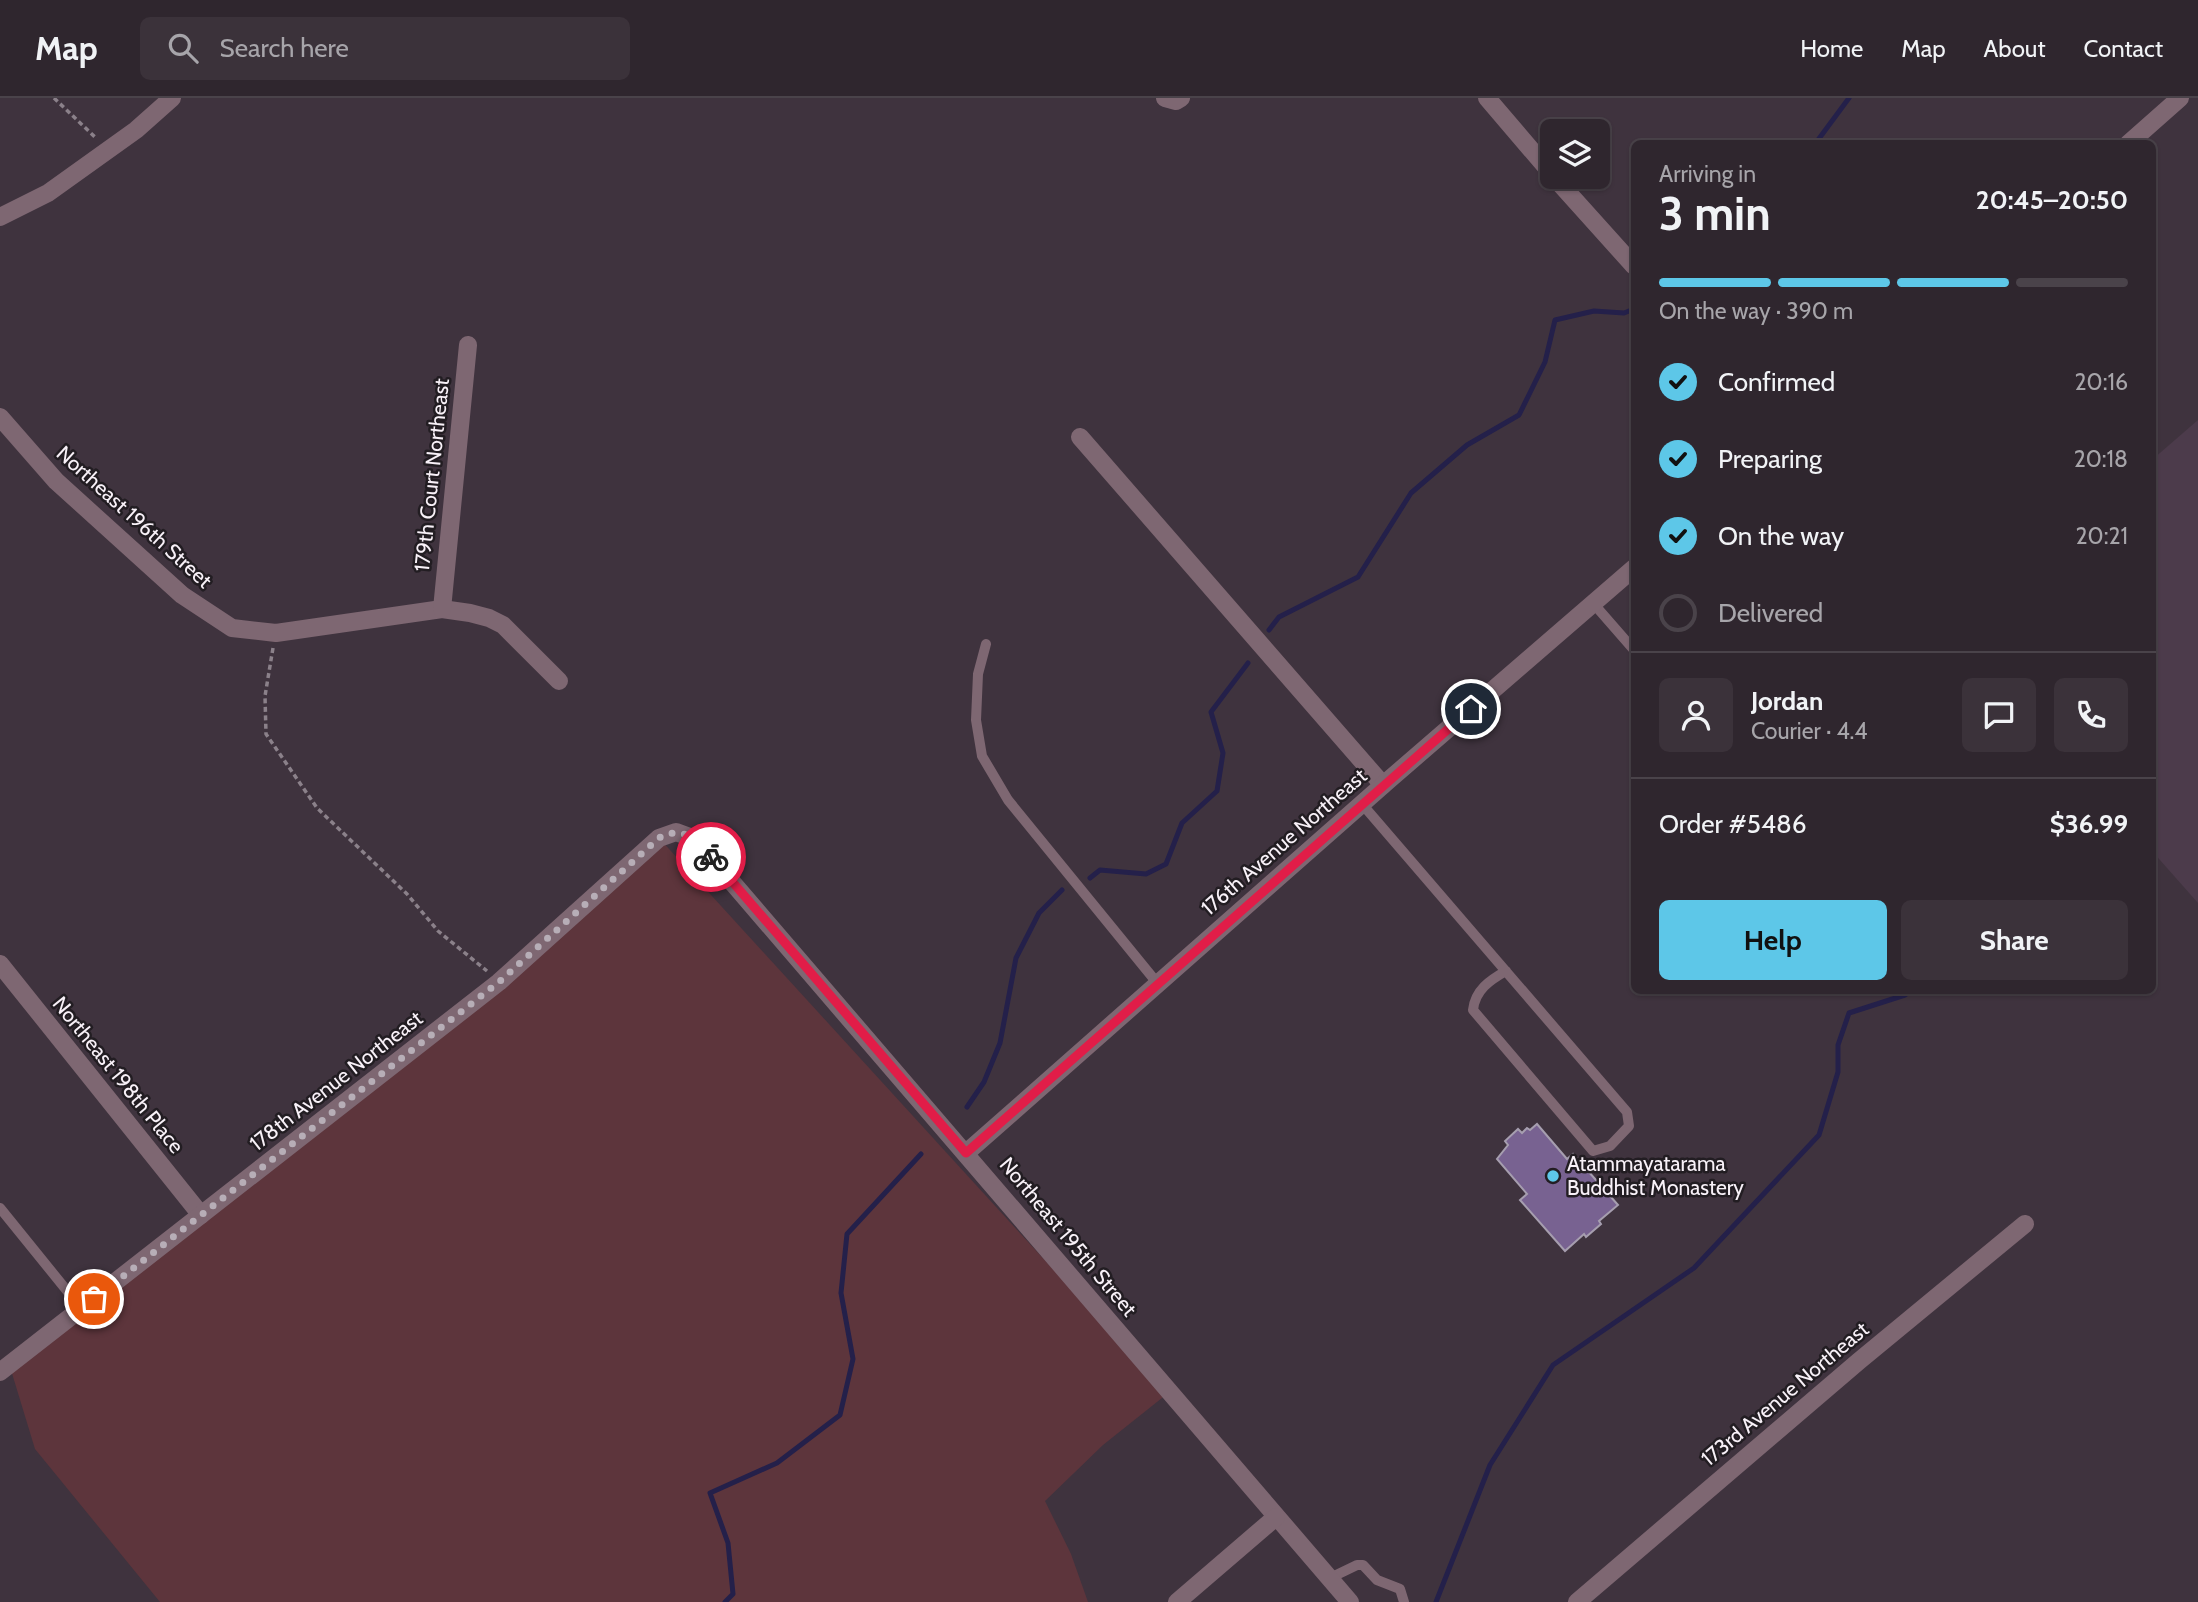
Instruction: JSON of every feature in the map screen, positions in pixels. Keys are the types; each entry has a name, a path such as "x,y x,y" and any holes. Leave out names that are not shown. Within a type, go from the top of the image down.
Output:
{"street":[{"path":"0,217 48,193 135,130 172,98"},
{"path":"1165,98 1176,101 1181,98"},
{"path":"1487,98 1540,161"},
{"path":"2133,140 2180,98"},
{"path":"1565,189 1631,263"},
{"name":"179th Court Northeast","path":"442,609 468,345"},
{"name":"Northeast 196th Street","path":"0,417 56,481 183,595 233,628 275,633 442,609 489,618 503,625 559,681"},
{"path":"1080,437 1383,785"},
{"name":"176th Avenue Northeast","path":"966,1153 1631,571"},
{"name":"178th Avenue Northeast","path":"0,1372 499,982 659,838 676,832 695,839"},
{"name":"Northeast 195th Street","path":"695,839 1350,1602"},
{"name":"Northeast 198th Place","path":"0,964 201,1215"},
{"name":"173rd Avenue Northeast","path":"1577,1602 2025,1224"},
{"path":"1177,1602 1276,1517"}],"lane":[{"path":"1593,603 1631,647"},
{"path":"986,644 978,674 976,720 982,757 1008,800 1158,984"},
{"path":"1362,804 1506,971 1627,1112 1629,1126 1610,1146 1593,1151 1473,1010 1474,1000 1480,990 1490,980 1506,971"},
{"path":"0,1208 81,1308"},
{"path":"1330,1578 1357,1565 1363,1565 1377,1580 1400,1590 1404,1602"}],"path":[{"path":"54,98 108,149"},
{"path":"275,633 265,696 266,734 317,807 407,894 438,931 499,982"}],"shaded area":[{"path":"2198,420 2198,903 2156,856 2156,456"},
{"path":"659,838 1167,1394 1103,1445 1045,1501 1071,1554 1088,1602 160,1602 35,1449 7,1357 499,982"}],"building":[{"name":"Atammayatarama Buddhist Monastery","path":"1537,1124 1567,1159 1573,1154 1618,1205 1599,1221 1601,1224 1586,1237 1584,1234 1565,1251 1520,1200 1527,1194 1497,1159 1508,1145 1505,1141 1518,1129 1522,1133"}],"waterway":[{"path":"1818,140 1849,98"},
{"path":"1269,630 1279,617 1358,577 1411,493 1467,445 1519,415 1545,362 1555,320 1594,311 1624,313 1631,310"},
{"path":"1090,878 1100,870 1146,874 1166,864 1182,823 1217,791 1223,753 1211,712 1248,663"},
{"path":"967,1107 984,1082 1000,1043 1016,958 1039,913 1062,890"},
{"path":"1436,1602 1490,1465 1553,1365 1694,1268 1819,1135 1838,1072 1838,1045 1849,1013 1906,994"},
{"path":"725,1602 733,1594 728,1543 710,1493 777,1463 840,1415 853,1359 841,1293 847,1234 921,1154"}],"way so far":[{"path":"94,1299 499,982 659,838 676,832 686,834 695,839 711,857"}],"place":[{"name":"Atammayatarama Buddhist Monastery","path":"1553,1176"}],"route":[{"path":"711,857 966,1153 1471,709"}]}
